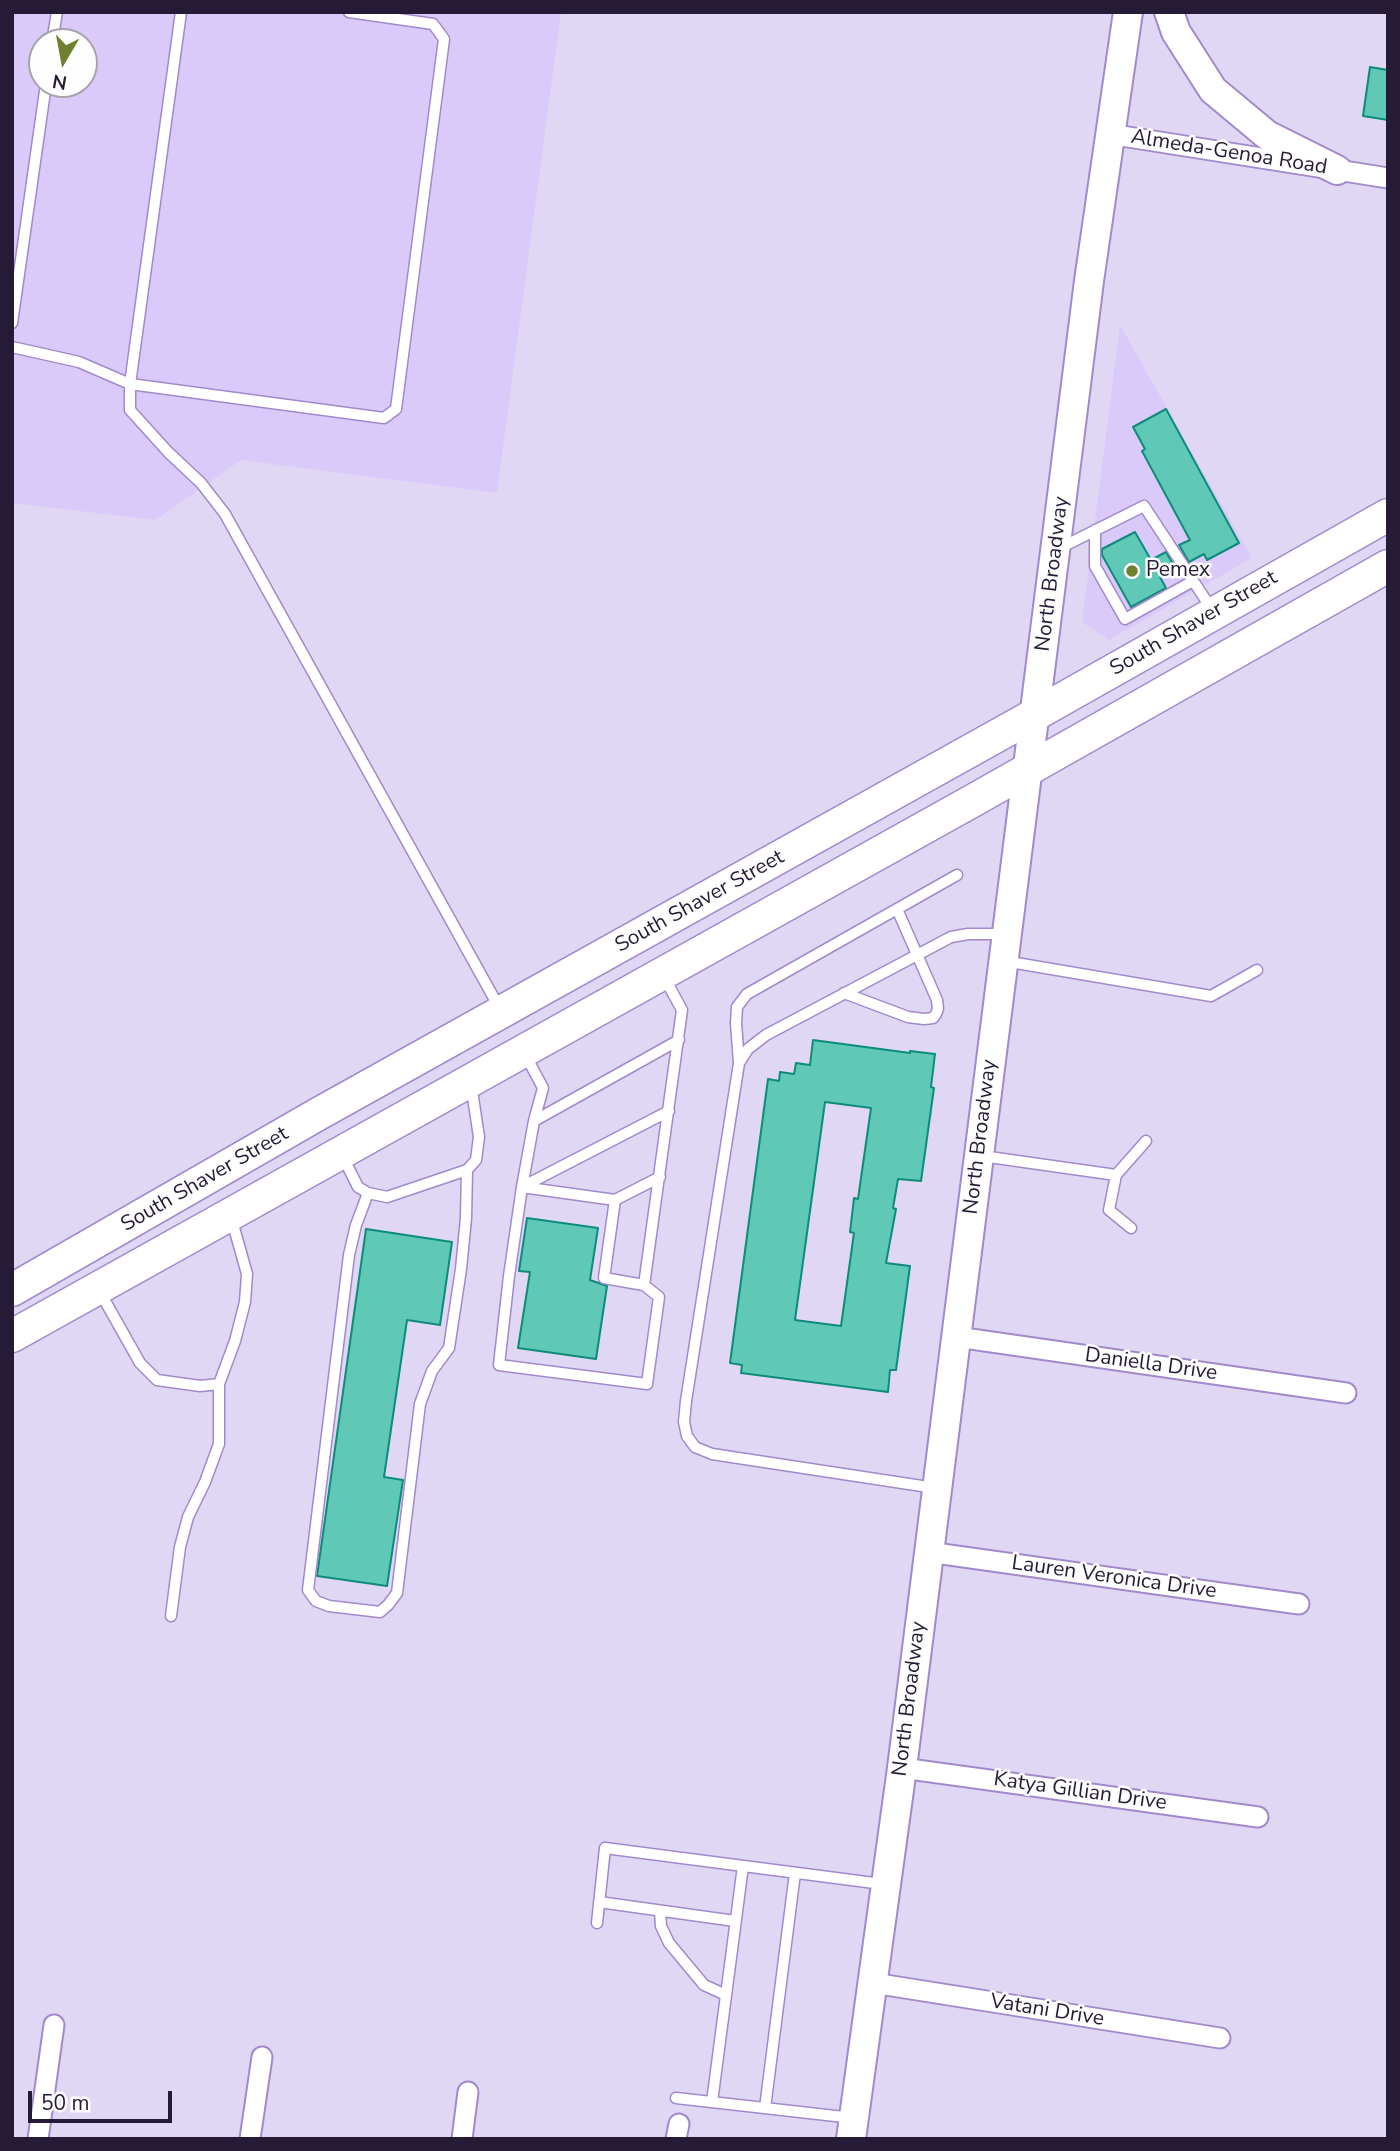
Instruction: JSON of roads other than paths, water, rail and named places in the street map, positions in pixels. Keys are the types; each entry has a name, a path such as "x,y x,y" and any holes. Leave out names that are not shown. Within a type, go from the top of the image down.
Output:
{"main road":[{"name":"South Shaver Street","path":"12,1290 320,1113 1388,515"},
{"path":"1348,537 1378,571"},
{"name":"South Shaver Street","path":"12,1336 1029,769 1378,571"},
{"path":"502,1012 523,1051"},
{"path":"320,1113 341,1153"},
{"path":"79,1252 98,1288"}],"street":[{"name":"Almeda-Genoa Road","path":"1128,12 1109,134 1388,178"},
{"path":"1170,12 1176,32 1213,90 1267,135 1337,170"},
{"name":"North Broadway","path":"853,2129 902,1768 1109,134"},
{"name":"Daniella Drive","path":"957,1337 1346,1393"},
{"name":"Lauren Veronica Drive","path":"928,1552 1299,1604"},
{"name":"Katya Gillian Drive","path":"902,1768 1258,1817"},
{"name":"Vatani Drive","path":"873,1983 1220,2038"},
{"path":"37,2139 54,2025"},
{"path":"250,2139 262,2057"},
{"path":"462,2139 468,2092"}],"lane":[{"path":"181,12 130,384 130,410 201,483 226,514 502,1012"},
{"path":"12,347 79,362 130,384 383,418 396,409 444,38 433,24 349,12"},
{"path":"12,323 45,98"},
{"path":"1056,549 1143,506 1214,613"},
{"path":"1095,530 1095,566 1125,619 1193,581"},
{"path":"937,1489 712,1454 695,1447 687,1436 684,1422 739,1063 737,1007 747,994 957,875"},
{"path":"844,993 908,1017 933,1018 938,1009 937,1000 897,909"},
{"path":"739,1063 748,1049 766,1035 951,937 968,934 1006,948 1212,996 1257,970"},
{"path":"644,1285 682,1010 663,973"},
{"path":"534,1121 679,1040"},
{"path":"523,1051 543,1088 522,1187 499,1365 647,1384 659,1297 644,1285 604,1278 615,1200"},
{"path":"341,1153 358,1187 368,1194 387,1197 467,1170 476,1160 479,1137 471,1080"},
{"path":"522,1187 669,1111"},
{"path":"1131,1228 1109,1210 1116,1175 1146,1141"},
{"path":"978,1156 1116,1175"},
{"path":"368,1194 356,1225 349,1255 308,1590 316,1601 329,1606 380,1612 397,1593 421,1404 432,1371 449,1348 464,1243 467,1170"},
{"path":"522,1187 615,1200 660,1177"},
{"path":"171,1616 180,1547 188,1517 219,1444 219,1384 245,1302 247,1274 230,1215"},
{"path":"98,1288 140,1363 157,1380 200,1386 219,1384"},
{"path":"597,1923 605,1848 886,1885"},
{"path":"712,2102 743,1866"},
{"path":"765,2108 795,1873"},
{"path":"599,1902 736,1921"},
{"path":"660,1911 661,1926 669,1943 704,1984 726,1995"},
{"path":"676,2098 765,2108 853,2129"}],"place":[{"name":"Pemex","path":"1132,571"}]}
